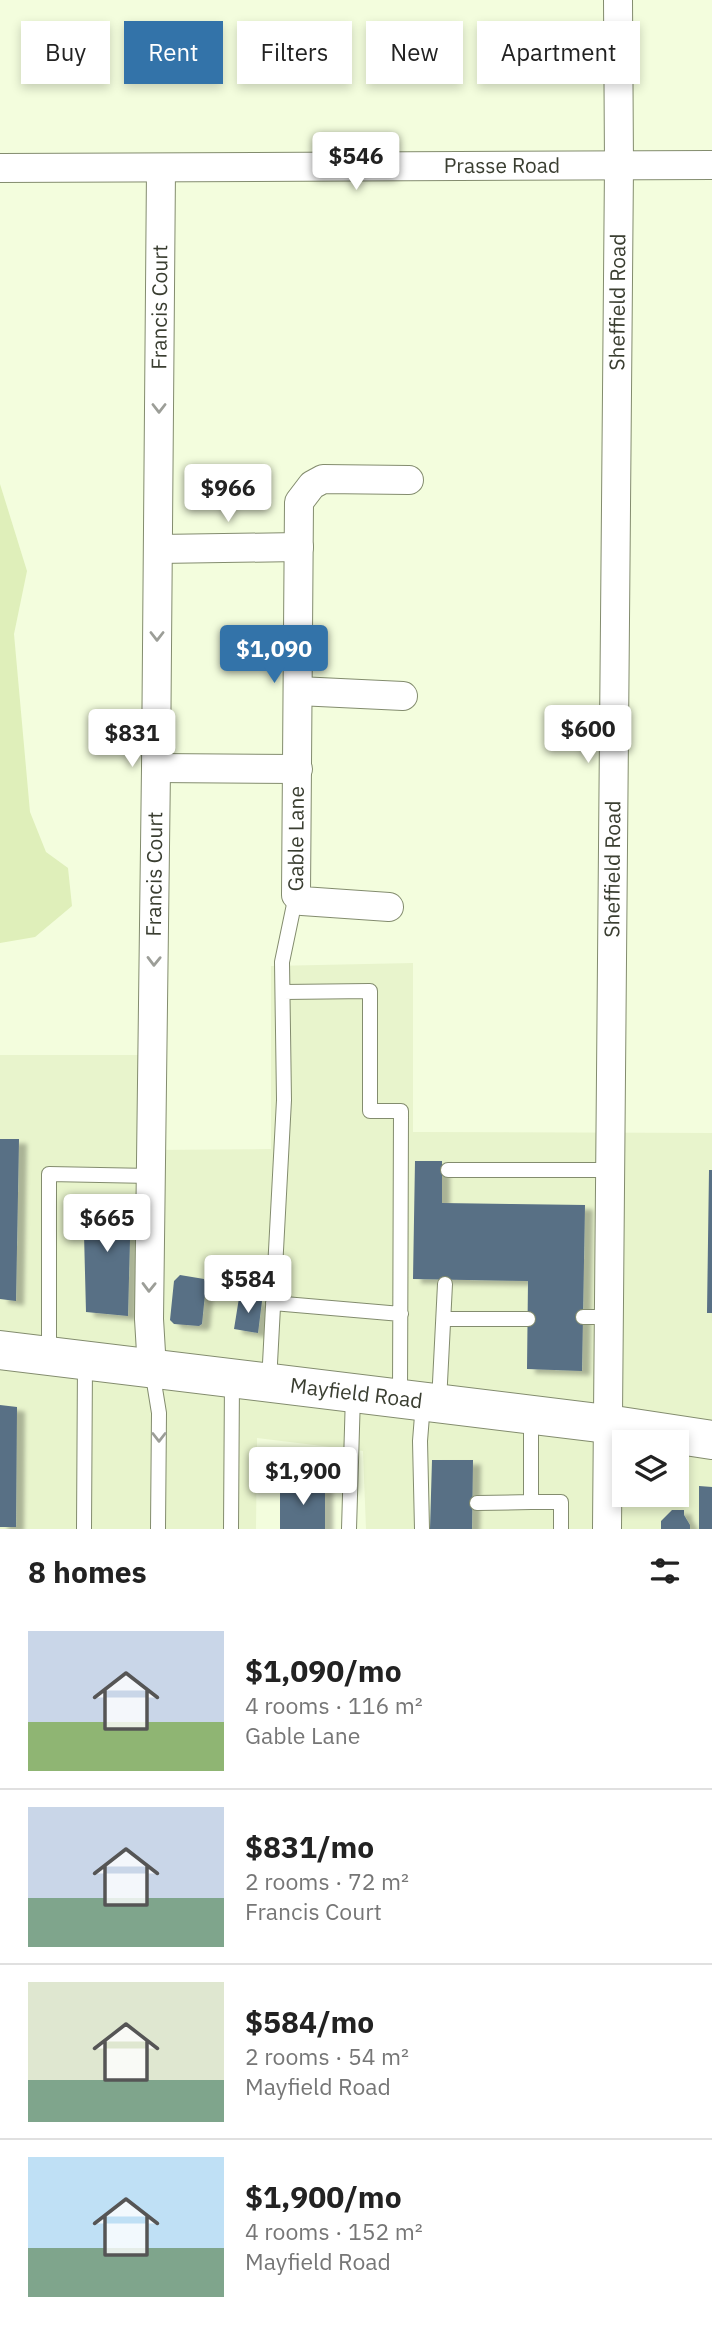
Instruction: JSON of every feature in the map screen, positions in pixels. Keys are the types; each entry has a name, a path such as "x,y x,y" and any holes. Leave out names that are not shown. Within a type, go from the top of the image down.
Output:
{"main road":[{"name":"Mayfield Road","path":"0,1350 607,1424 712,1440"}],"street":[{"name":"Sheffield Road","path":"607,1529 607,1424 595,1317 609,1170 619,166 618,0"},
{"name":"Prasse Road","path":"0,168 712,165"},
{"name":"Francis Court","path":"152,1369 149,1319 161,169"},
{"name":"Gable Lane","path":"389,907 302,901 296,895 299,502 312,485 323,479 409,480"},
{"path":"158,549 299,547"},
{"path":"298,691 403,696"},
{"name":"Gable Lane","path":"156,768 298,769"}],"lane":[{"path":"230,1529 250,1381 273,1303 284,1100 282,962 296,895"},
{"path":"283,992 370,991 370,1111 401,1111 401,1314 421,1401"},
{"path":"448,1170 609,1170"},
{"path":"84,1529 50,1174 151,1176"},
{"path":"422,1529 421,1401 444,1319 445,1284"},
{"path":"273,1303 401,1314"},
{"path":"444,1319 528,1319"},
{"path":"152,1369 159,1413 158,1529"},
{"path":"349,1529 353,1393"},
{"path":"531,1415 531,1502"},
{"path":"477,1503 561,1502 561,1529"}],"shaded area":[{"path":"0,484 27,571 14,634 30,812 46,852 68,868 72,906 35,937 0,943"},
{"path":"413,963 413,1132 712,1133 712,1529 366,1529 363,1451 257,1438 256,1529 0,1529 0,1055 152,1055 151,1150 271,1149 271,966"}],"building":[{"path":"0,1139 19,1139 16,1301 0,1299"},
{"path":"415,1161 442,1161 442,1203 585,1205 582,1371 527,1369 528,1281 413,1279"},
{"path":"709,1170 712,1170 712,1313 707,1313"},
{"path":"83,1194 131,1201 128,1316 86,1312"},
{"path":"180,1275 204,1279 206,1284 202,1324 199,1326 174,1324 170,1320 174,1281"},
{"path":"239,1298 262,1301 258,1333 234,1329"},
{"path":"0,1405 17,1407 16,1527 0,1527"},
{"path":"432,1460 473,1460 472,1529 430,1529"},
{"path":"280,1485 325,1485 325,1529 280,1529"},
{"path":"699,1486 712,1487 712,1529 699,1529"},
{"path":"672,1510 684,1510 690,1529 661,1529 661,1521"}]}
